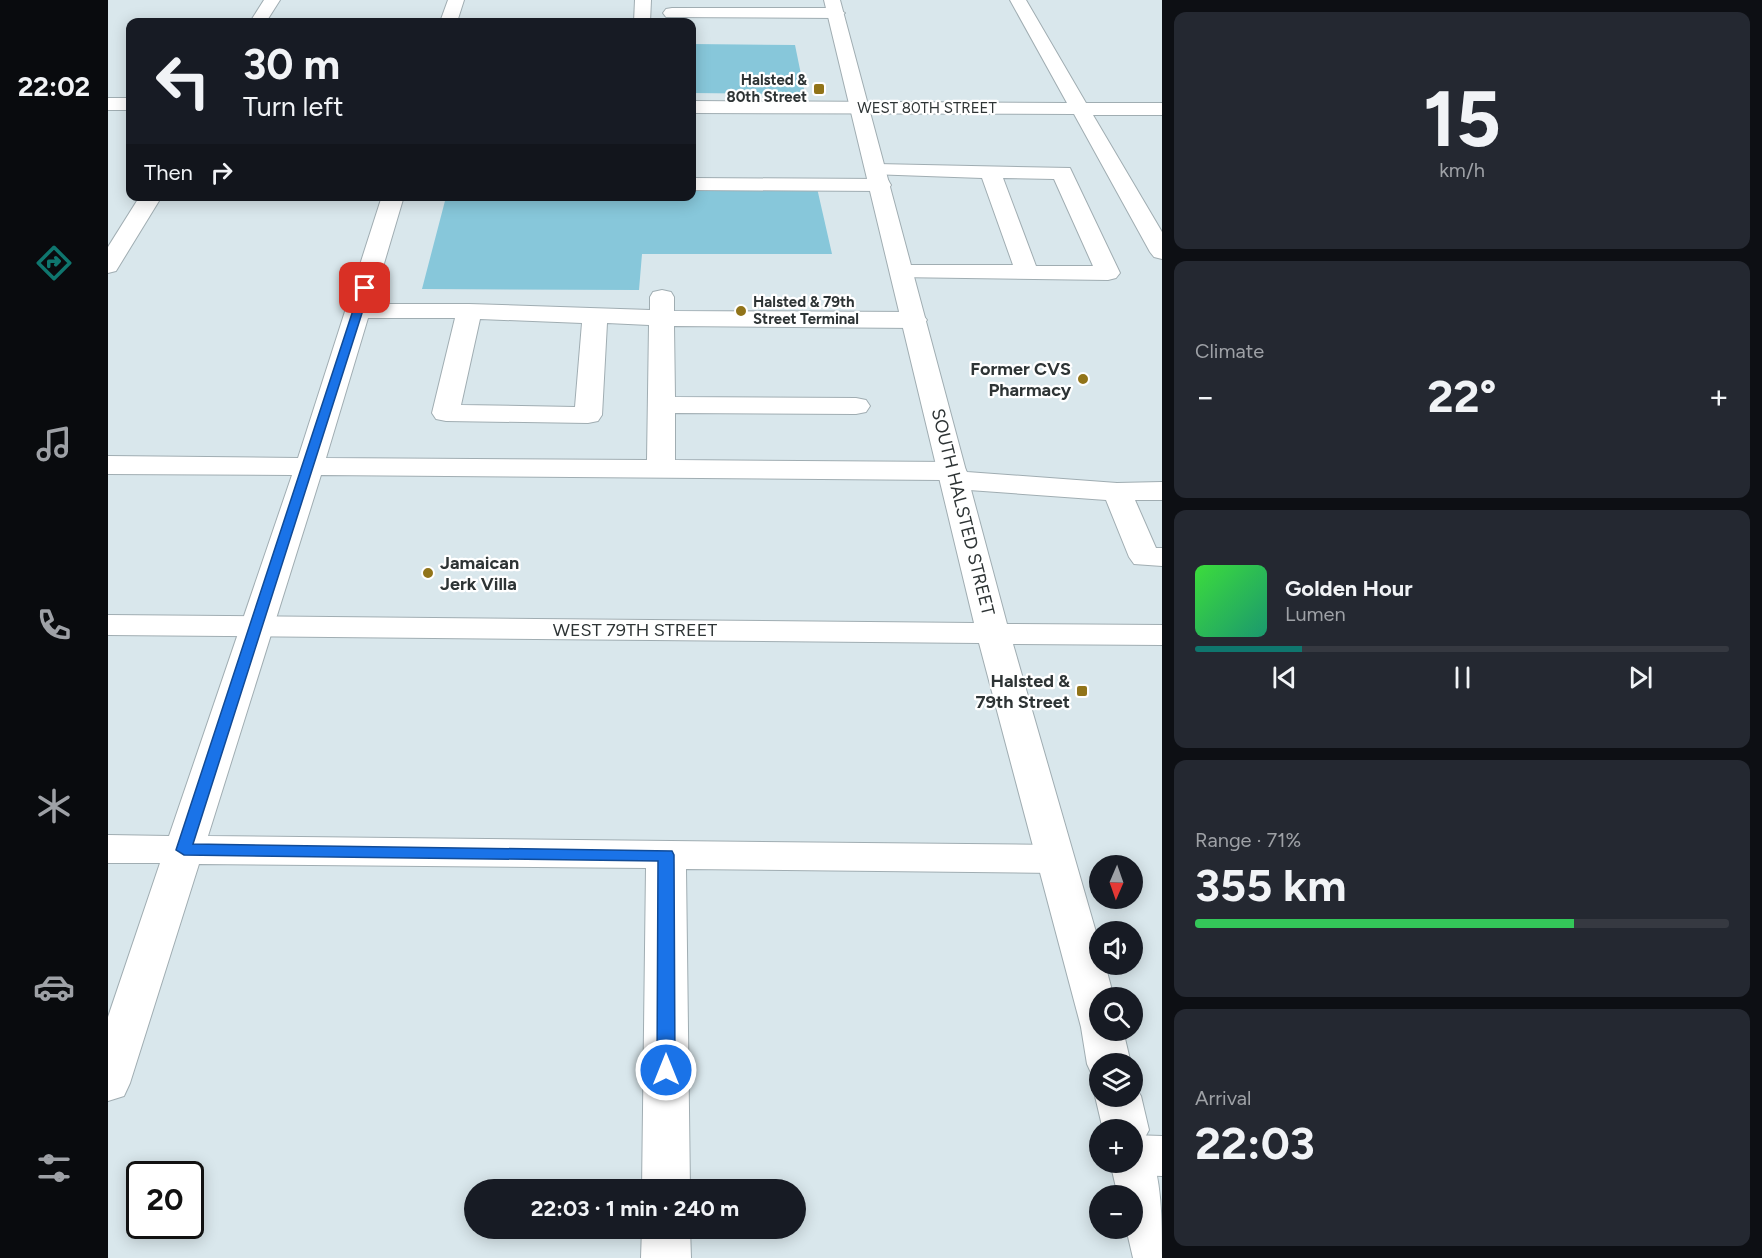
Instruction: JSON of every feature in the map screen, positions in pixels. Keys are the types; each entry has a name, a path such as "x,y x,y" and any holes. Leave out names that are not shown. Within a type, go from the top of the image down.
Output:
{"main road":[{"path":"261,18 272,0"},
{"path":"449,18 456,0"},
{"path":"642,18 643,0"},
{"path":"1018,0 1162,252"},
{"path":"672,13 834,6"},
{"name":"SOUTH HALSTED STREET","path":"834,6 993,633 1090,987"},
{"path":"108,104 126,104"},
{"name":"WEST 80TH STREET","path":"696,107 1162,110"},
{"path":"990,172 1028,272"},
{"path":"696,184 990,172 1062,173 1108,273 903,272"},
{"path":"108,266 148,201"},
{"path":"108,1083 309,467 391,201"},
{"path":"469,311 598,297 662,308"},
{"path":"357,311 469,311 595,317 662,308 912,309"},
{"path":"661,470 662,308"},
{"path":"469,311 446,414 588,415 595,317"},
{"path":"661,405 856,406"},
{"path":"108,465 661,470 954,476 1117,492 1162,491"},
{"path":"1117,492 1145,557 1162,557"},
{"name":"WEST 79TH STREET","path":"108,625 1162,635"},
{"path":"108,849 1055,859"},
{"path":"666,855 666,1179"},
{"path":"1143,1156 1162,1156"},
{"path":"1136,1173 1158,1258"},
{"path":"666,1239 666,1258"}],"shaded area":[{"path":"696,44 795,45 805,94 696,93"},
{"path":"696,188 817,188 832,254 642,254 639,290 422,289 445,201 696,201"}],"place":[{"name":"Halsted & 80th Street","path":"819,89"},
{"name":"Halsted & 79th Street Terminal","path":"741,311"},
{"name":"Former CVS Pharmacy","path":"1083,379"},
{"name":"Jamaican Jerk Villa","path":"428,573"},
{"name":"Halsted & 79th Street","path":"1082,691"}],"route":[{"path":"365,288 184,850 666,855 666,1070"}]}
